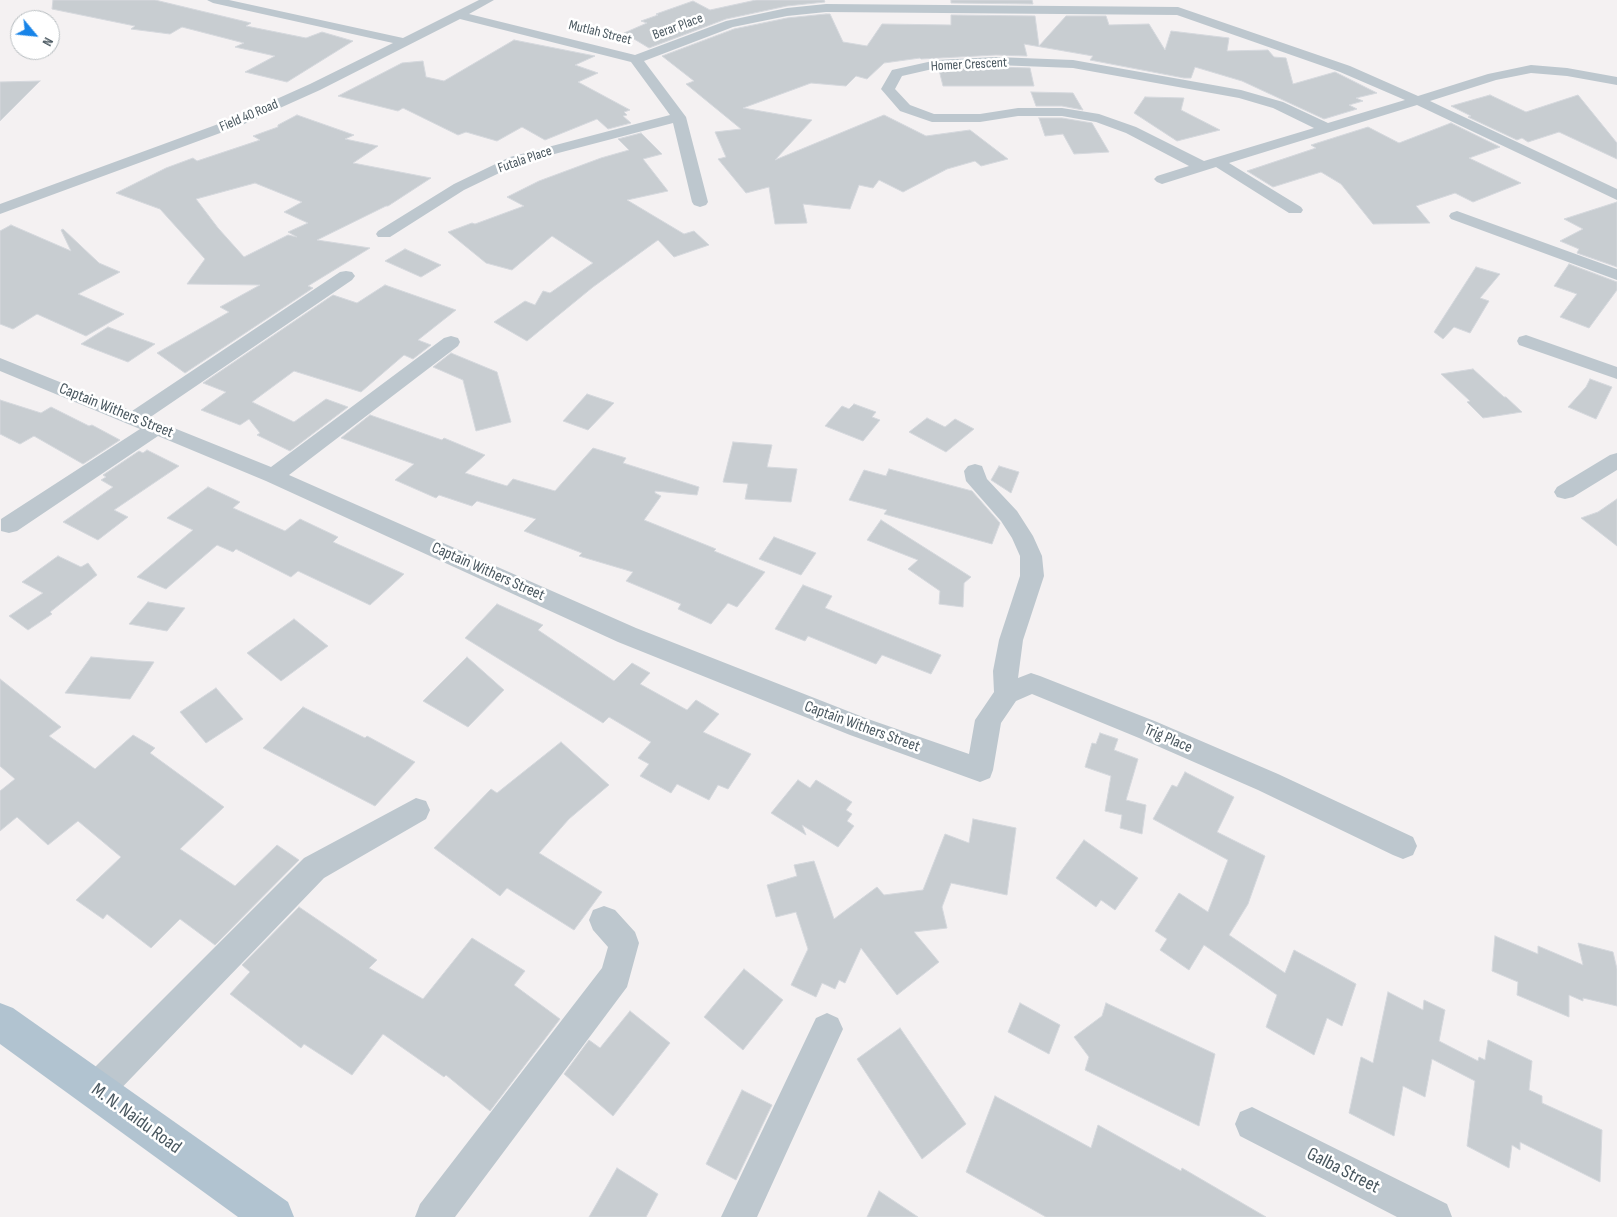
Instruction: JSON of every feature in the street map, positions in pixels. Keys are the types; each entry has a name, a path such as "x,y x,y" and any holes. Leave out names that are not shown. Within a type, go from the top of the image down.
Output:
{"main road":[{"name":"M. N. Naidu Road","path":"0,1021 272,1217"}],"street":[{"path":"213,0 405,42"},
{"name":"Field 40 Road","path":"0,209 237,122 316,88 488,0"},
{"name":"Berar Place","path":"636,59 730,24 787,12 862,4 945,4 1178,11 1345,69 1417,100 1617,194"},
{"name":"Mutlah Street","path":"458,15 636,59 679,117 700,202"},
{"name":"Homer Crescent","path":"1202,166 1131,130 1099,118 1062,112 1026,112 980,118 932,118 905,108 888,89 897,73 937,64 996,61 1073,64 1241,94 1278,105 1326,128"},
{"path":"1162,179 1493,77 1531,69 1567,72 1617,81"},
{"name":"Futala Place","path":"384,234 459,187 515,160 679,117"},
{"path":"1219,163 1295,210"},
{"path":"1457,216 1617,275"},
{"path":"134,419 346,276"},
{"path":"1526,341 1617,373"},
{"path":"273,476 451,342"},
{"name":"Captain Withers Street","path":"0,364 273,476 627,635 859,727 980,770"},
{"path":"9,525 156,428"},
{"path":"1565,492 1617,460"},
{"path":"975,471 977,481 1009,516 1022,536 1030,556 1032,576 1011,640 1005,671 1007,694"},
{"name":"Trig Place","path":"980,770 988,720 1007,694 1031,683 1148,730 1259,778 1403,846"},
{"path":"96,1090 314,868 416,810"},
{"path":"432,1217 616,976 624,943 604,920"},
{"path":"739,1217 827,1029"},
{"name":"Galba Street","path":"1252,1124 1434,1217"}],"building":[{"path":"53,0 155,0 251,23 246,26 306,38 322,32 353,41 287,82 245,72 275,56 235,47 244,43 182,27 170,34 131,29 135,26 52,9"},
{"path":"756,0 824,0 825,2 787,6 726,19 649,48 624,33 647,23 641,21 658,15 656,14 693,1 710,10"},
{"path":"951,0 1032,0 1033,4 951,3"},
{"path":"830,14 843,42 867,46 882,24 951,25 951,15 1035,16 1039,46 1066,16 1106,16 1109,25 1149,24 1165,50 1171,31 1229,38 1227,51 1268,50 1274,57 1286,58 1293,84 1335,72 1377,93 1356,98 1363,101 1349,105 1357,109 1324,119 1242,81 1195,67 1191,78 1184,78 1090,60 1093,56 1024,44 1027,56 996,55 920,58 884,63 867,79 856,76 846,86 811,83 743,108 812,120 775,160 884,115 926,136 970,130 1008,159 981,166 975,161 947,169 903,192 879,180 873,188 859,185 850,209 803,204 807,223 775,224 769,187 746,193 718,159 726,157 715,132 741,129 686,84 694,81 662,56 734,29 787,18"},
{"path":"514,40 595,56 575,65 598,73 578,82 630,110 624,112 627,115 623,116 631,123 608,129 597,119 545,140 522,127 497,141 466,132 458,135 403,108 398,111 338,96 402,63 423,61 426,77 444,81"},
{"path":"996,67 1030,68 1034,86 943,86 939,70"},
{"path":"40,81 0,121 0,82"},
{"path":"1031,92 1073,93 1083,110 1062,106 1036,106"},
{"path":"1490,95 1526,112 1578,95 1617,143 1617,159 1559,132 1528,142 1522,138 1517,140 1468,117 1471,116 1451,106"},
{"path":"1145,97 1184,98 1181,110 1220,130 1177,141 1134,113"},
{"path":"297,115 354,135 345,139 378,146 353,163 431,178 388,206 317,240 370,248 308,286 313,288 185,373 157,353 229,312 220,307 260,285 187,284 205,259 160,209 116,193 166,168 193,158 197,161 260,140 253,136 278,127 278,125","holes":["255,183 302,202 284,212 308,223 288,232 297,237 288,235 244,257 218,228 196,199"]},
{"path":"1039,118 1062,118 1092,123 1109,152 1074,154 1063,134 1045,136"},
{"path":"1451,123 1500,147 1469,158 1521,183 1473,202 1455,193 1416,206 1430,223 1373,224 1341,184 1321,172 1273,187 1247,171 1316,148 1311,145 1368,127 1399,143"},
{"path":"641,133 662,154 643,159 668,191 627,200 684,234 694,231 709,245 674,257 658,240 593,287 527,341 494,322 525,301 535,305 543,291 550,293 593,263 552,236 512,270 486,263 448,232 524,206 507,197 539,181 601,158 629,150 618,139"},
{"path":"1617,202 1617,267 1577,253 1579,249 1560,241 1583,229 1564,219"},
{"path":"11,225 71,251 61,230 63,229 99,263 120,272 78,294 124,314 86,336 37,314 13,329 0,324 0,231"},
{"path":"405,249 441,265 421,277 385,261"},
{"path":"1569,264 1617,282 1617,290 1589,328 1560,317 1577,294 1554,286"},
{"path":"1476,267 1500,274 1480,298 1489,301 1470,333 1454,327 1443,339 1434,332"},
{"path":"385,285 456,310 418,340 431,345 413,359 404,355 361,392 294,371 252,402 294,422 326,399 348,407 290,451 257,435 260,433 249,419 240,425 201,410 226,392 203,383 333,295 357,303"},
{"path":"108,327 155,344 128,362 81,344"},
{"path":"451,353 497,372 511,422 476,431 463,380 433,367"},
{"path":"1473,369 1522,412 1483,418 1467,402 1470,401 1441,374"},
{"path":"1590,379 1612,387 1596,419 1568,407 1586,387"},
{"path":"587,394 614,403 588,430 563,421"},
{"path":"0,400 41,413 51,407 120,440 83,464 34,436 20,444 0,434"},
{"path":"854,404 876,412 872,417 880,420 863,441 825,426 842,406 849,409"},
{"path":"370,415 442,440 444,438 485,455 465,473 507,486 513,479 555,491 593,448 626,458 623,463 699,487 697,495 655,491 655,493 661,496 644,520 716,549 714,551 765,572 737,607 728,603 711,624 678,609 681,604 626,581 633,572 579,556 582,553 524,531 536,519 477,501 472,506 439,495 436,498 395,480 414,464 341,438"},
{"path":"927,418 945,427 955,419 974,429 946,452 909,432"},
{"path":"733,442 772,445 767,467 797,469 791,502 745,499 748,484 723,482"},
{"path":"147,450 179,466 114,510 128,517 98,540 63,522 113,487 101,480 106,477 103,475 139,451 143,453"},
{"path":"999,466 1019,472 1011,493 991,480"},
{"path":"889,469 972,491 1000,523 992,544 884,514 887,510 849,500 864,470 886,476"},
{"path":"208,487 240,502 233,508 285,531 300,519 338,537 333,542 404,574 370,605 298,571 291,577 236,549 233,552 217,545 166,589 137,577 193,530 167,518"},
{"path":"1617,499 1617,546 1581,518 1598,512"},
{"path":"881,520 971,577 964,583 963,607 939,604 940,591 908,569 918,560 867,540"},
{"path":"774,537 816,553 801,575 759,559"},
{"path":"58,556 81,567 88,563 97,575 50,612 52,614 28,630 9,616 43,593 22,582"},
{"path":"803,585 832,596 825,608 941,655 931,674 882,655 876,664 808,636 805,641 775,629"},
{"path":"148,602 185,608 167,631 129,624"},
{"path":"497,604 543,625 538,630 614,681 632,663 650,673 640,684 687,710 696,700 719,714 703,732 751,754 728,789 718,785 709,800 677,784 671,793 640,776 649,764 638,758 651,742 609,717 603,723 465,638"},
{"path":"294,619 328,646 281,681 247,653"},
{"path":"91,657 154,662 130,699 65,693"},
{"path":"467,657 504,690 468,727 423,701"},
{"path":"0,679 61,727 49,736 95,769 133,735 155,748 150,753 224,807 180,849 235,886 277,845 299,860 215,945 180,919 151,948 107,914 103,919 76,900 121,857 78,821 48,845 17,817 0,831 0,791 15,779 0,766"},
{"path":"216,688 243,719 206,743 180,712"},
{"path":"303,707 365,738 367,736 415,762 375,806 263,748"},
{"path":"1100,733 1118,739 1114,750 1138,759 1126,800 1146,805 1142,834 1120,828 1122,815 1105,811 1111,776 1085,767 1092,743 1096,744"},
{"path":"561,742 609,785 569,819 539,853 602,892 574,930 507,888 500,896 434,848 491,789 497,793"},
{"path":"1185,772 1234,797 1217,832 1265,856 1248,904 1229,935 1285,973 1294,950 1356,984 1342,1026 1327,1018 1314,1055 1266,1027 1277,995 1204,945 1189,970 1160,950 1167,939 1155,931 1179,893 1208,912 1228,860 1153,819 1172,785 1177,787"},
{"path":"798,780 810,788 816,780 852,802 846,810 852,814 847,821 854,826 838,847 802,825 806,835 771,813"},
{"path":"973,819 1016,828 1007,895 951,883 942,907 947,928 914,932 939,962 897,995 861,948 845,983 839,980 835,989 822,983 816,997 791,985 808,949 796,912 776,917 767,885 797,876 794,865 814,861 834,919 877,887 884,895 923,890 945,834 969,843"},
{"path":"1084,840 1138,878 1115,910 1101,900 1096,907 1056,878"},
{"path":"299,907 377,960 369,968 423,999 472,938 525,971 514,985 560,1019 490,1111 446,1075 444,1077 383,1034 352,1075 304,1044 301,1048 230,994 250,972 242,965"},
{"path":"1495,936 1538,954 1538,946 1583,965 1578,943 1613,952 1617,969 1617,1006 1583,998 1583,1001 1569,995 1569,1017 1517,995 1518,982 1492,971"},
{"path":"744,969 783,1000 743,1050 704,1017"},
{"path":"1388,992 1423,1010 1424,1000 1445,1010 1439,1041 1478,1061 1479,1057 1485,1060 1488,1040 1532,1061 1529,1090 1542,1096 1542,1103 1602,1130 1600,1182 1520,1142 1520,1150 1512,1145 1509,1168 1467,1146 1475,1081 1432,1059 1425,1097 1403,1086 1394,1136 1349,1113 1361,1057 1373,1063"},
{"path":"1020,1003 1060,1025 1049,1054 1008,1032"},
{"path":"1106,1003 1215,1054 1199,1126 1085,1070 1089,1057 1074,1037 1102,1016"},
{"path":"630,1011 670,1043 613,1116 564,1074 589,1040 600,1048"},
{"path":"900,1028 966,1124 922,1159 857,1059"},
{"path":"742,1090 772,1105 736,1180 706,1164"},
{"path":"995,1096 1091,1148 1098,1125 1181,1171 1182,1168 1266,1217 1046,1217 966,1172"},
{"path":"617,1168 658,1194 646,1217 589,1217"},
{"path":"879,1191 918,1217 867,1217"}]}
